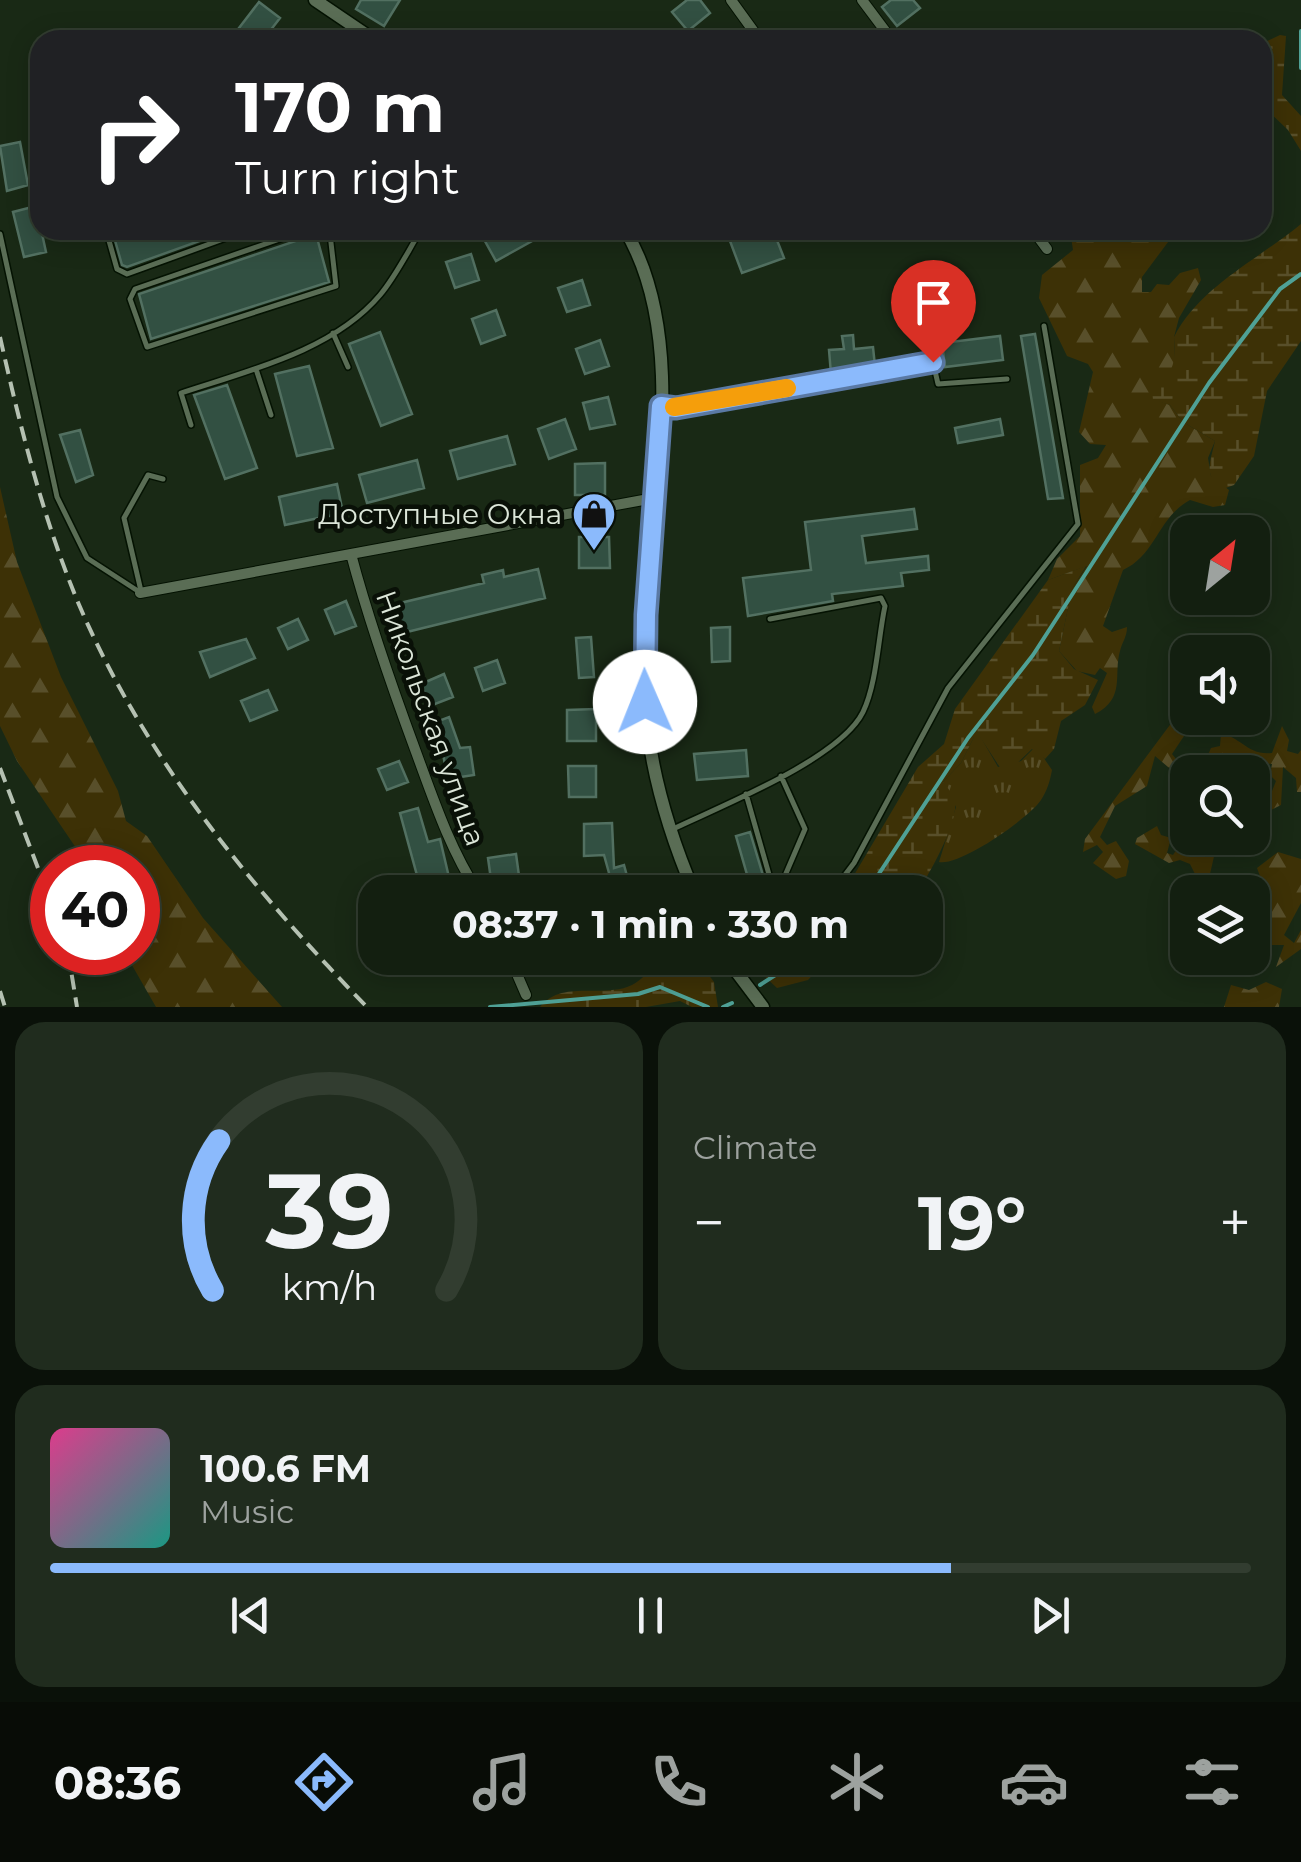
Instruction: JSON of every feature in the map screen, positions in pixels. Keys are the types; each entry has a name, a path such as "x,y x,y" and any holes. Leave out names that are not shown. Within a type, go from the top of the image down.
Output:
{"street":[{"path":"315,0 359,30"},
{"path":"731,0 753,30"},
{"path":"862,0 884,30"},
{"path":"630,240 640,255 653,294 659,334 661,406 644,694 654,771 687,875"},
{"path":"1040,240 1046,248"},
{"path":"141,592 654,498"},
{"name":"Никольская улица","path":"351,554 374,638 456,858 467,875"},
{"path":"517,975 526,995"},
{"path":"738,975 762,1007"}],"lane":[{"path":"0,234 57,497 87,558 141,592"},
{"path":"109,240 117,269 127,274 220,240"},
{"path":"277,240 135,289 130,299 148,347 336,286 331,240"},
{"path":"191,425 181,393 256,369 333,334 379,296 415,240"},
{"path":"845,875 948,688 1078,524 1044,326"},
{"path":"333,334 348,367"},
{"path":"661,406 676,408 933,362 938,384 1007,379"},
{"path":"256,369 271,414"},
{"path":"141,592 124,518 148,475 163,479"},
{"path":"670,830 781,776 845,738 864,710 885,606 881,598 770,619"},
{"path":"781,776 805,829 784,875"},
{"path":"746,794 771,875"}],"green space":[{"path":"1286,36 1282,95 1301,116 1301,151 1272,115 1272,39"},
{"path":"1301,224 1301,341 1267,391 1254,456 1234,485 1223,489 1210,473 1215,441 1183,422 1170,405 1153,400 1152,394 1171,368 1174,337 1198,303"},
{"path":"1072,240 1170,240 1142,277 1142,292 1151,292 1157,284 1169,285 1180,273 1198,268 1201,280 1179,318 1174,337 1175,365 1153,399 1170,405 1183,422 1215,441 1208,458 1211,476 1229,490 1225,505 1213,507 1190,500 1179,507 1143,555 1123,570 1103,626 1112,632 1127,627 1115,693 1105,708 1095,714 1092,707 1107,673 1100,668 1095,675 1077,671 1059,651 1072,589 1087,566 1048,580 1057,559 1080,536 1080,465 1098,458 1106,445 1090,444 1079,432 1093,372 1088,364 1067,356 1039,298 1042,275 1073,250"},
{"path":"0,487 17,562 61,677 118,791 126,821 153,845 74,845 17,761 0,726"},
{"path":"1086,566 1072,589 1059,651 1074,669 1098,680 1085,705 1061,721 1054,749 1045,759 1032,749 1011,769 1001,769 980,737 974,737 961,763 943,782 953,797 955,812 927,875 854,875 918,767 944,744 955,709 1048,580"},
{"path":"1170,725 1170,735 1185,735 1170,755 1170,769 1155,756 1147,786 1115,806 1100,837 1107,845 1116,841 1129,861 1126,876 1116,879 1093,863 1103,852 1097,845 1083,852 1085,839"},
{"path":"1282,726 1289,740 1287,751 1298,754 1301,750 1301,792 1297,792 1296,778 1283,767 1281,805 1270,810 1276,781 1270,775 1270,755 1208,755 1211,748 1220,746 1221,735 1257,752 1272,753"},
{"path":"980,736 998,767 1021,761 1033,749 1039,751 1052,770 1048,786 1034,808 1009,829 962,857 939,862 956,807 943,782 961,763 974,737"},
{"path":"1157,826 1161,835 1170,838 1167,853 1214,855 1210,874 1196,875 1190,864 1180,860 1169,863 1135,844 1137,838"},
{"path":"1278,852 1301,859 1301,903 1284,935 1294,943 1301,930 1301,949 1276,967 1284,945 1270,943 1270,875 1260,875 1257,868"},
{"path":"160,855 203,918 282,1007 156,1007 138,975 160,975"},
{"path":"709,975 714,982 718,1007 692,1007 680,1001 646,1007 540,1007 560,994 621,989 644,976"},
{"path":"763,975 813,975 808,980 777,988"},
{"path":"1266,982 1282,989 1279,1007 1224,1007 1231,985 1249,990"}],"building":[{"path":"361,0 400,0 384,26 356,9"},
{"path":"687,0 700,0 710,13 687,30 672,12"},
{"path":"891,0 913,0 920,8 897,26 882,7"},
{"path":"259,2 280,18 271,30 239,28"},
{"path":"20,142 28,185 7,191 0,146"},
{"path":"30,208 30,240 43,240 46,252 24,257 13,212"},
{"path":"115,240 202,240 127,267 122,265"},
{"path":"298,240 318,240 329,282 151,339 139,294"},
{"path":"484,240 534,240 496,261"},
{"path":"777,240 784,258 742,273 730,241"},
{"path":"471,254 479,280 455,288 446,262"},
{"path":"582,280 590,305 567,312 558,288"},
{"path":"496,310 505,335 481,344 472,319"},
{"path":"380,332 412,414 381,426 349,344"},
{"path":"1035,334 1063,498 1048,499 1021,336"},
{"path":"853,335 854,349 873,347 875,366 831,374 829,350 844,349 842,336"},
{"path":"1000,336 1003,360 945,367 942,343"},
{"path":"600,340 609,366 585,374 576,349"},
{"path":"309,366 333,448 297,456 275,374"},
{"path":"227,385 257,468 225,479 194,395"},
{"path":"608,397 615,424 590,429 583,403"},
{"path":"565,419 576,449 549,459 538,429"},
{"path":"1000,419 1003,435 958,443 955,428"},
{"path":"80,430 93,475 76,482 60,435"},
{"path":"507,436 515,464 458,479 450,451"},
{"path":"417,460 424,488 367,503 359,475"},
{"path":"605,463 605,495 575,495 575,464"},
{"path":"337,484 343,513 285,525 279,497"},
{"path":"914,509 917,529 862,536 866,563 928,556 929,570 901,573 903,586 832,594 833,601 748,616 743,578 811,570 805,522"},
{"name":"Доступные Окна","path":"579,537 609,537 610,568 579,568"},
{"path":"538,569 545,598 403,633 396,604 484,583 482,575 503,570 504,577"},
{"path":"346,601 356,626 335,634 325,610"},
{"path":"298,619 308,640 288,649 278,628"},
{"path":"730,627 730,661 712,662 711,628"},
{"path":"591,637 594,677 579,678 576,638"},
{"path":"246,639 255,658 210,677 200,652"},
{"path":"497,660 505,683 483,691 475,668"},
{"path":"444,674 453,697 430,706 421,684"},
{"path":"268,690 277,710 250,721 241,701"},
{"path":"596,709 596,741 567,741 567,710"},
{"path":"449,717 460,748 470,747 474,775 447,779 442,746 436,748 428,725"},
{"path":"746,750 748,776 697,780 694,754"},
{"path":"399,761 408,782 387,790 378,769"},
{"path":"568,766 596,766 596,797 569,797"},
{"path":"418,808 428,842 440,839 448,873 417,875 400,813"},
{"path":"612,823 614,868 624,865 627,875 610,875 604,855 584,856 584,824"},
{"path":"750,832 763,875 747,875 736,836"},
{"path":"516,854 519,875 490,875 488,858"}],"waterway":[{"path":"1301,31 1301,68"},
{"path":"878,875 968,738 1033,655 1209,383 1280,289 1301,274"},
{"path":"760,985 776,975"},
{"path":"490,1007 638,994 660,987 708,1007"},
{"path":"723,1007 732,1003"}],"railway":[{"path":"0,337 33,470 64,568 134,713 167,766 241,867 367,1007"},
{"path":"0,768 30,847"},
{"path":"72,975 77,1007"},
{"path":"0,991 5,1007"}],"slow traffic":[{"path":"674,407 787,388"}],"place":[{"name":"Доступные Окна","path":"594,552"}],"route":[{"path":"645,702 646,615 661,406 676,408 933,362"}]}
